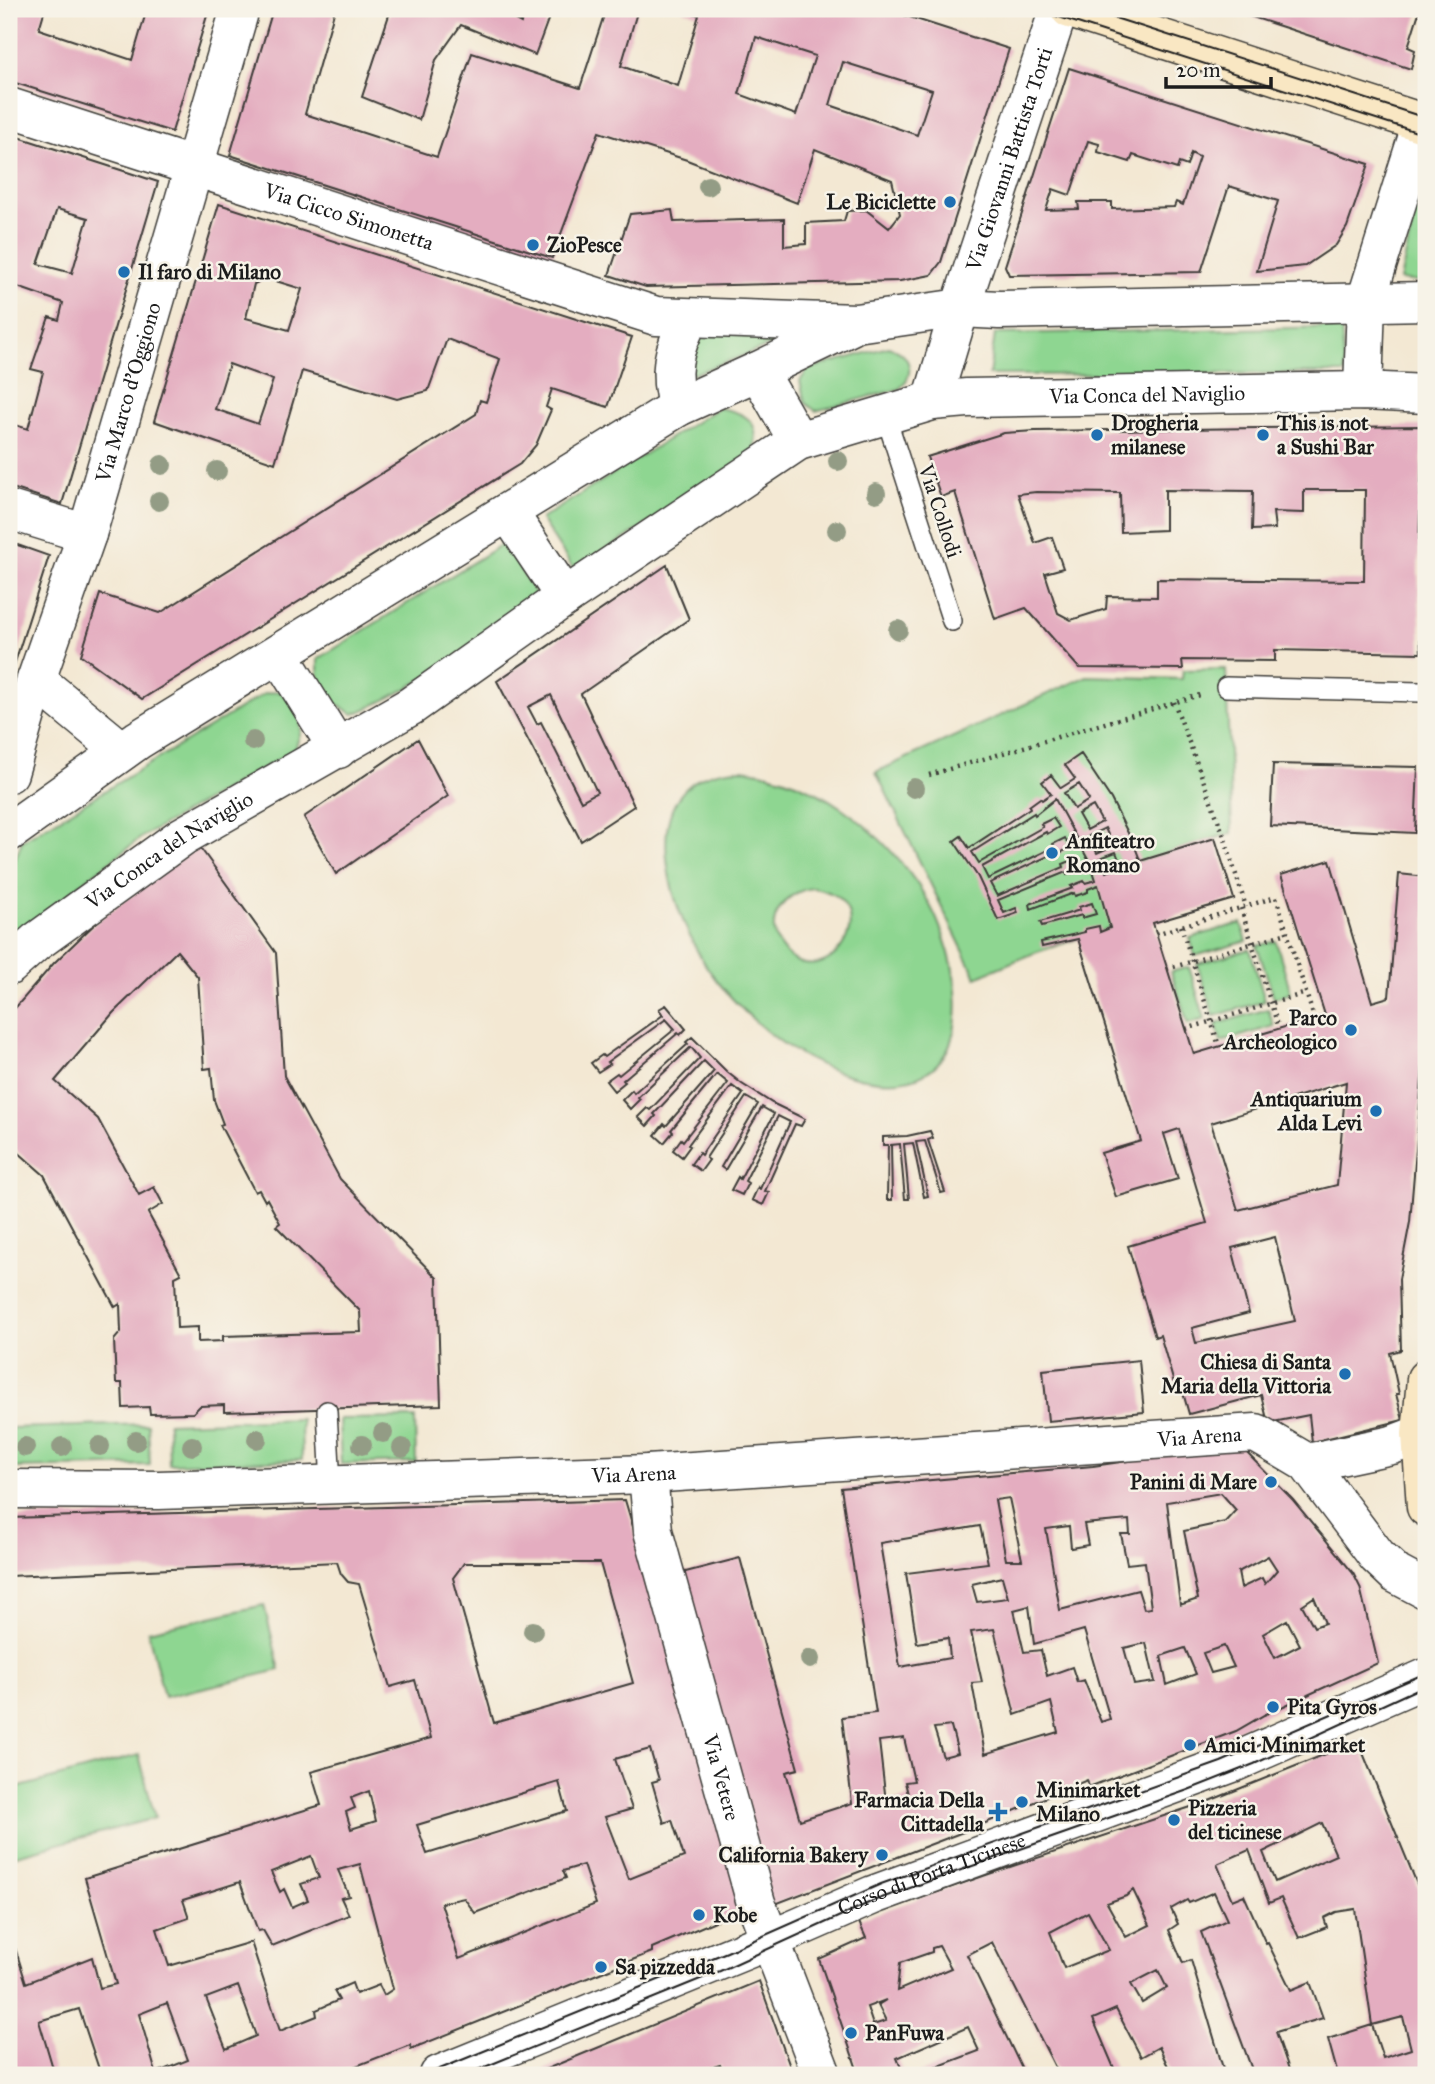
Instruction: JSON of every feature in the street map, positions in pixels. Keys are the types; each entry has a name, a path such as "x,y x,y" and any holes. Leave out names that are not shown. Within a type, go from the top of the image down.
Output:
{"street":[{"name":"Via Marco d'Oggiono","path":"9,773 36,680 87,534 240,9"},
{"name":"Via Giovanni Battista Torti","path":"960,309 1059,9"},
{"path":"1070,9 1424,124 1366,301 1363,391"},
{"name":"Via Cicco Simonetta","path":"9,107 656,316 690,318"},
{"path":"678,407 672,388 673,362 677,341 690,318 856,323 960,309 1426,301"},
{"path":"932,401 960,309"},
{"path":"9,832 122,751 678,407 758,372 856,323"},
{"path":"758,372 798,441"},
{"name":"Via Conca del Naviglio","path":"9,967 36,942 184,836 411,706 565,597 798,441 932,401 967,398 1363,391 1426,394"},
{"path":"9,510 87,534"},
{"path":"508,512 565,597"},
{"path":"279,654 338,749"},
{"path":"36,680 122,751"},
{"path":"1426,1379 1421,1434 1426,1507"},
{"name":"Via Arena","path":"9,1489 159,1490 648,1474 1256,1433 1307,1462"},
{"path":"1421,1434 1392,1445 1307,1462 1377,1556 1396,1574 1426,1591"},
{"name":"Via Vetere","path":"648,1474 653,1531 752,1889 822,2075"},
{"name":"Corso di Porta Ticinese","path":"439,2075 770,1940 873,1895 1235,1762 1426,1678"}],"lane":[{"name":"Via Collodi","path":"885,414 952,621"},
{"path":"1226,687 1420,692"},
{"path":"327,1411 331,1485"}],"path":[{"path":"929,775 1226,687"},
{"path":"1174,702 1224,836 1252,943 1279,1028"},
{"path":"1156,934 1276,897 1314,1018"},
{"path":"1181,926 1219,1046"},
{"path":"1167,969 1287,933"},
{"path":"1186,1029 1306,993"}],"green space":[{"path":"1423,178 1426,179 1426,283 1400,280"},
{"path":"1341,327 1345,373 989,375 995,334"},
{"path":"812,330 690,375 690,342 706,331"},
{"path":"888,347 902,354 908,364 908,377 899,389 816,411 805,403 800,381 808,369"},
{"path":"718,408 739,413 752,423 756,438 751,459 574,570 541,519"},
{"path":"504,543 541,602 427,677 354,714 324,694 319,681 318,659"},
{"path":"1226,669 1232,833 1103,873 1123,924 1037,952 976,977 876,772 1087,676 1182,679 1183,670"},
{"path":"279,691 299,708 301,731 295,750 142,837 74,889 25,939 9,942 9,877 22,841 264,694"},
{"path":"742,769 795,783 842,808 864,825 902,863 936,917 949,952 956,989 955,1024 946,1052 926,1073 894,1081 848,1075 828,1068 775,1038 745,1012 717,981 684,923 672,889 666,854 669,821 680,795 704,776","holes":["813,888 836,896 847,910 849,927 844,943 832,957 817,964 799,962 782,949 776,939 775,919 779,910 793,895 802,890"]},
{"path":"1241,923 1247,941 1195,956 1190,938"},
{"path":"1276,941 1291,993 1274,998 1257,946"},
{"path":"1250,949 1265,1001 1214,1016 1197,964"},
{"path":"1189,967 1205,1019 1188,1024 1171,972"},
{"path":"1268,1009 1274,1026 1221,1042 1216,1024"},
{"path":"415,1418 416,1462 341,1464 339,1419"},
{"path":"301,1419 302,1460 169,1464 168,1423"},
{"path":"148,1424 150,1465 12,1468 10,1428"},
{"path":"264,1605 280,1670 164,1697 148,1631"},
{"path":"139,1755 155,1818 9,1857 9,1790"}],"building":[{"path":"12,9 45,9 39,29 132,60 147,9 209,9 172,132 9,81 9,17"},
{"path":"273,9 335,9 305,114 437,157 472,53 580,88 606,9 638,9 621,66 678,86 699,15 680,9 885,9 1009,49 941,262 931,275 900,281 646,287 609,275 630,214 672,210 674,222 784,219 784,246 806,244 806,223 844,221 847,211 866,210 889,228 900,214 892,180 815,149 797,203 687,160 599,132 552,258 230,155","holes":["756,37 815,56 796,115 739,94","843,62 932,90 917,135 830,105"]},
{"path":"391,9 495,9 521,23 526,9 552,9 535,55 461,25 436,60 419,120 362,97"},
{"path":"1228,9 1420,9 1408,47 1415,50 1411,69"},
{"path":"1069,68 1369,164 1347,227 1336,245 1305,266 1257,271 1278,201 1229,186 1201,272 1009,275 1005,266","holes":["1088,141 1099,144 1098,152 1130,162 1133,155 1177,169 1179,163 1187,166 1191,153 1199,157 1183,205 1176,202 1174,207 1112,209 1112,202 1078,202 1079,209 1046,210 1053,189 1070,195"]},
{"path":"9,134 158,182 62,504 9,487 9,423 28,429 43,372 31,369 49,317 59,320 63,303 9,284","holes":["57,209 88,218 72,273 38,264"]},
{"path":"219,204 632,337 608,407 552,389 546,407 551,410 536,445 520,464 142,699 81,655 100,594 160,613 476,414 480,400 486,402 500,359 447,339 428,391 397,399 302,371 275,463 154,421","holes":["266,278 302,289 289,330 246,318 254,284","229,364 273,380 258,424 215,409"]},
{"path":"1423,426 1418,571 1421,653 1275,650 1275,661 1182,660 1183,669 1079,668 1026,608 995,619 955,492 941,497 927,457 1004,433","holes":["1165,490 1253,491 1252,530 1275,529 1273,512 1304,513 1304,490 1365,490 1364,581 1157,579 1157,597 1107,596 1106,609 1071,620 1058,613 1045,573 1063,568 1052,537 1035,543 1018,494 1120,493 1121,532 1165,530"]},
{"path":"9,542 49,556 9,681"},
{"path":"667,565 689,619 581,694 634,806 581,841 497,681","holes":["551,695 597,792 581,801 541,722 537,724 528,707"]},
{"path":"418,739 448,796 336,874 304,817"},
{"path":"1081,754 1111,799 1140,860 1127,865 1215,838 1234,899 1153,923 1194,1054 1325,1015 1281,875 1330,860 1372,1002 1389,997 1399,874 1426,877 1426,1030 1410,1222 1399,1279 1401,1350 1390,1353 1403,1420 1312,1442 1309,1415 1268,1423 1261,1395 1189,1414 1182,1389 1176,1390 1160,1335 1155,1337 1128,1246 1207,1223 1179,1129 1164,1134 1178,1179 1116,1197 1101,1153 1141,1141 1078,939 1042,947 1041,942 1099,926 1100,932 1110,928 1098,885 1088,889 1088,892 1075,896 1074,893 1031,909 1030,904 1073,888 1071,886 1084,881 1096,880 1091,865 1055,799 1035,815 1034,813 972,852 979,863 1043,827 1041,824 1053,818 1059,827 982,867 988,879 1054,847 1053,844 1065,838 1070,848 990,883 997,896 1064,867 1063,864 1075,859 1080,870 1067,875 1066,872 998,900 1004,913 1016,908 1018,913 998,920 978,877 954,841 961,836 969,848 1030,808 1029,806 1040,798 1042,800 1051,794 1042,782 1051,775 1061,788 1075,779 1065,765","holes":["1079,784 1089,800 1074,809 1064,793","1093,806 1102,822 1087,830 1078,814","1105,828 1113,846 1097,853 1089,836","1116,852 1122,867 1106,872 1100,858","1346,1082 1337,1185 1238,1210 1211,1123","1275,1237 1295,1321 1196,1343 1192,1328 1249,1313 1232,1248"]},
{"path":"1273,764 1418,767 1415,833 1270,826"},
{"path":"199,846 276,953 284,1076 340,1179 437,1278 441,1405 224,1412 224,1405 200,1406 193,1413 150,1414 149,1407 123,1408 122,1383 116,1383 114,1340 121,1332 120,1304 115,1307 44,1175 9,1144 9,1015 54,963 100,919","holes":["177,951 198,977 204,1069 211,1068 214,1100 223,1124 220,1125 255,1192 259,1190 265,1201 267,1199 280,1223 276,1226 360,1311 361,1332 223,1336 223,1341 198,1342 198,1327 177,1328 175,1277 181,1274 148,1213 163,1204 154,1187 139,1195 98,1119 55,1081 113,1013"]},
{"path":"1092,903 1096,914 1042,926 1040,922 1080,910 1079,907"},
{"path":"666,1005 686,1029 623,1080 625,1082 614,1091 606,1081 617,1073 619,1075 675,1029 666,1019 607,1062 610,1064 598,1072 591,1063 602,1055 604,1057 663,1015 659,1009"},
{"path":"692,1037 742,1084 805,1119 801,1126 795,1124 765,1191 769,1192 763,1205 752,1200 758,1187 760,1189 790,1122 778,1116 745,1181 748,1183 742,1195 731,1190 738,1177 740,1179 774,1114 762,1107 725,1170 721,1167 758,1104 746,1097 706,1158 709,1160 701,1171 691,1164 699,1153 701,1155 743,1094 732,1086 682,1157 673,1150 728,1083 717,1074 671,1130 673,1132 664,1143 655,1135 714,1071 704,1061 654,1114 656,1116 647,1126 638,1117 647,1108 650,1110 700,1058 691,1047 638,1097 640,1099 630,1109 622,1100 632,1090 634,1093 688,1044 686,1042"},
{"path":"930,1131 933,1138 928,1140 945,1192 941,1193 925,1141 916,1142 928,1196 924,1197 913,1143 904,1144 909,1199 905,1199 900,1144 891,1145 892,1200 887,1200 888,1145 883,1145 883,1137"},
{"path":"1139,1360 1144,1412 1048,1421 1043,1370"},
{"path":"1239,1445 1293,1500 1353,1573 1360,1587 1378,1663 1264,1715 1236,1731 1089,1787 1087,1780 976,1827 770,1906 674,1575 740,1558 798,1769 786,1772 800,1820 852,1803 842,1717 876,1713 841,1488 1093,1466","holes":["1221,1493 1236,1510 1225,1522 1184,1531 1198,1599 1180,1605 1167,1502","1009,1498 1022,1560 1006,1560 995,1500","1129,1520 1130,1534 1121,1534 1127,1564 1145,1562 1151,1608 1144,1609 1138,1590 1060,1610 1046,1529 1069,1526 1071,1548 1088,1545 1084,1524","980,1526 988,1563 906,1573 917,1643 948,1638 950,1658 900,1667 880,1543","1268,1556 1277,1570 1265,1584 1262,1578 1241,1588 1238,1572","1002,1577 1008,1598 977,1602 972,1584","1314,1597 1325,1623 1314,1627 1302,1605","1029,1606 1034,1644 1084,1630 1110,1719 1101,1722 1084,1680 1077,1682 1072,1667 1047,1676 1041,1650 1024,1652 1014,1610","1287,1620 1300,1645 1275,1658 1263,1634","994,1629 1015,1715 1051,1702 1058,1732 985,1754 972,1683 982,1682 971,1632","1146,1643 1155,1682 1134,1685 1124,1648","1224,1646 1234,1667 1211,1673 1203,1653","1185,1648 1196,1674 1167,1685 1161,1656","951,1726 958,1753 943,1757 934,1728","904,1738 914,1781 905,1782 909,1798 886,1802 879,1741"]},
{"path":"625,1500 746,1908 652,1948 652,1952 411,2049 410,2045 333,2075 101,2075 79,2009 39,2021 55,2075 9,2075 9,1928 26,1983 92,1957 100,1988 116,1984 85,1878 321,1805 311,1772 431,1738 415,1680 390,1687 359,1584 348,1582 341,1574 337,1562 9,1576 9,1518","holes":["464,1563 600,1563 633,1683 494,1723 453,1578","650,1749 659,1780 652,1782 664,1823 672,1820 684,1857 629,1879 605,1817 632,1809 615,1759","559,1782 567,1811 427,1854 417,1825","369,1791 376,1821 351,1829 346,1812 355,1808 351,1798","311,1856 319,1878 301,1884 308,1900 292,1907 284,1889 280,1892 271,1872","360,1864 393,1989 384,1995 379,1985 356,1994 352,1983 334,1991 339,2000 316,2010 317,2016 280,2031 251,1942 169,1966 157,1929 189,1918 183,1900 240,1882 258,1931 263,1930 272,1946 349,1915 341,1898 349,1896 338,1870","583,1865 596,1904 459,1959 441,1903 464,1898 475,1913 566,1878 563,1871","238,1986 256,2036 226,2049 206,1998","167,2003 188,2060 156,2073 139,2014"]},
{"path":"1358,1741 1422,1896 1426,1928 1426,2075 1338,2075 1328,2039 1372,2025 1355,1909 1336,1912 1324,1918 1327,1927 1299,1938 1281,1898 1269,1903 1249,1850 1217,1864 1232,1900 1244,1895 1291,1990 1310,1982 1323,2018 1276,2032 1291,2075 1254,2075 1201,1932 1227,1920 1214,1892 1189,1903 1187,1900 1171,1909 1178,1924 1169,1930 1183,1963 1191,1960 1225,2075 1172,2075 1159,2047 1141,2057 1116,2009 1093,2019 1117,2075 1059,2075 992,1942 967,1955 1025,2075 915,2075 979,2051 968,2027 897,2058 904,2075 859,2075 819,1959 866,1938 858,1920 1209,1801","holes":["1322,1823 1336,1855 1275,1882 1263,1852","1133,1890 1150,1925 1126,1937 1107,1903 1126,1896","1088,1912 1109,1950 1064,1968 1050,1932","939,1946 951,1968 897,1991 900,1963 932,1952 932,1948","1158,1970 1167,1988 1142,2003 1131,1984","886,2000 878,2005 886,2021 873,2025 867,2007","1403,2017 1411,2049 1383,2058 1372,2025"]},
{"path":"759,1981 793,2075 725,2075 720,2065 687,2075 532,2075"}],"tram line":[{"path":"1034,9 1426,135"},
{"path":"1087,9 1426,118"},
{"path":"425,2075 727,1952 881,1884 1221,1762 1426,1673"},
{"path":"465,2075 720,1971 873,1901 1188,1790 1254,1764 1426,1685"}],"place":[{"name":"Le Biciclette","path":"950,202"},
{"name":"ZioPesce","path":"533,245"},
{"name":"Il faro di Milano","path":"124,272"},
{"name":"Drogheria milanese","path":"1097,435"},
{"name":"This is not a Sushi Bar","path":"1263,435"},
{"name":"Anfiteatro Romano","path":"1052,853"},
{"name":"Parco Archeologico","path":"1351,1030"},
{"name":"Antiquarium Alda Levi","path":"1376,1111"},
{"name":"Chiesa di Santa Maria della Vittoria","path":"1345,1374"},
{"name":"Panini di Mare","path":"1271,1482"},
{"name":"Pita Gyros","path":"1273,1707"},
{"name":"Amici Minimarket","path":"1190,1745"},
{"name":"Minimarket Milano","path":"1022,1802"},
{"name":"Farmacia Della Cittadella","path":"998,1812"},
{"name":"Pizzeria del ticinese","path":"1174,1820"},
{"name":"California Bakery","path":"882,1855"},
{"name":"Kobe","path":"699,1915"},
{"name":"Sa pizzedda","path":"601,1967"},
{"name":"PanFuwa","path":"851,2033"}]}
